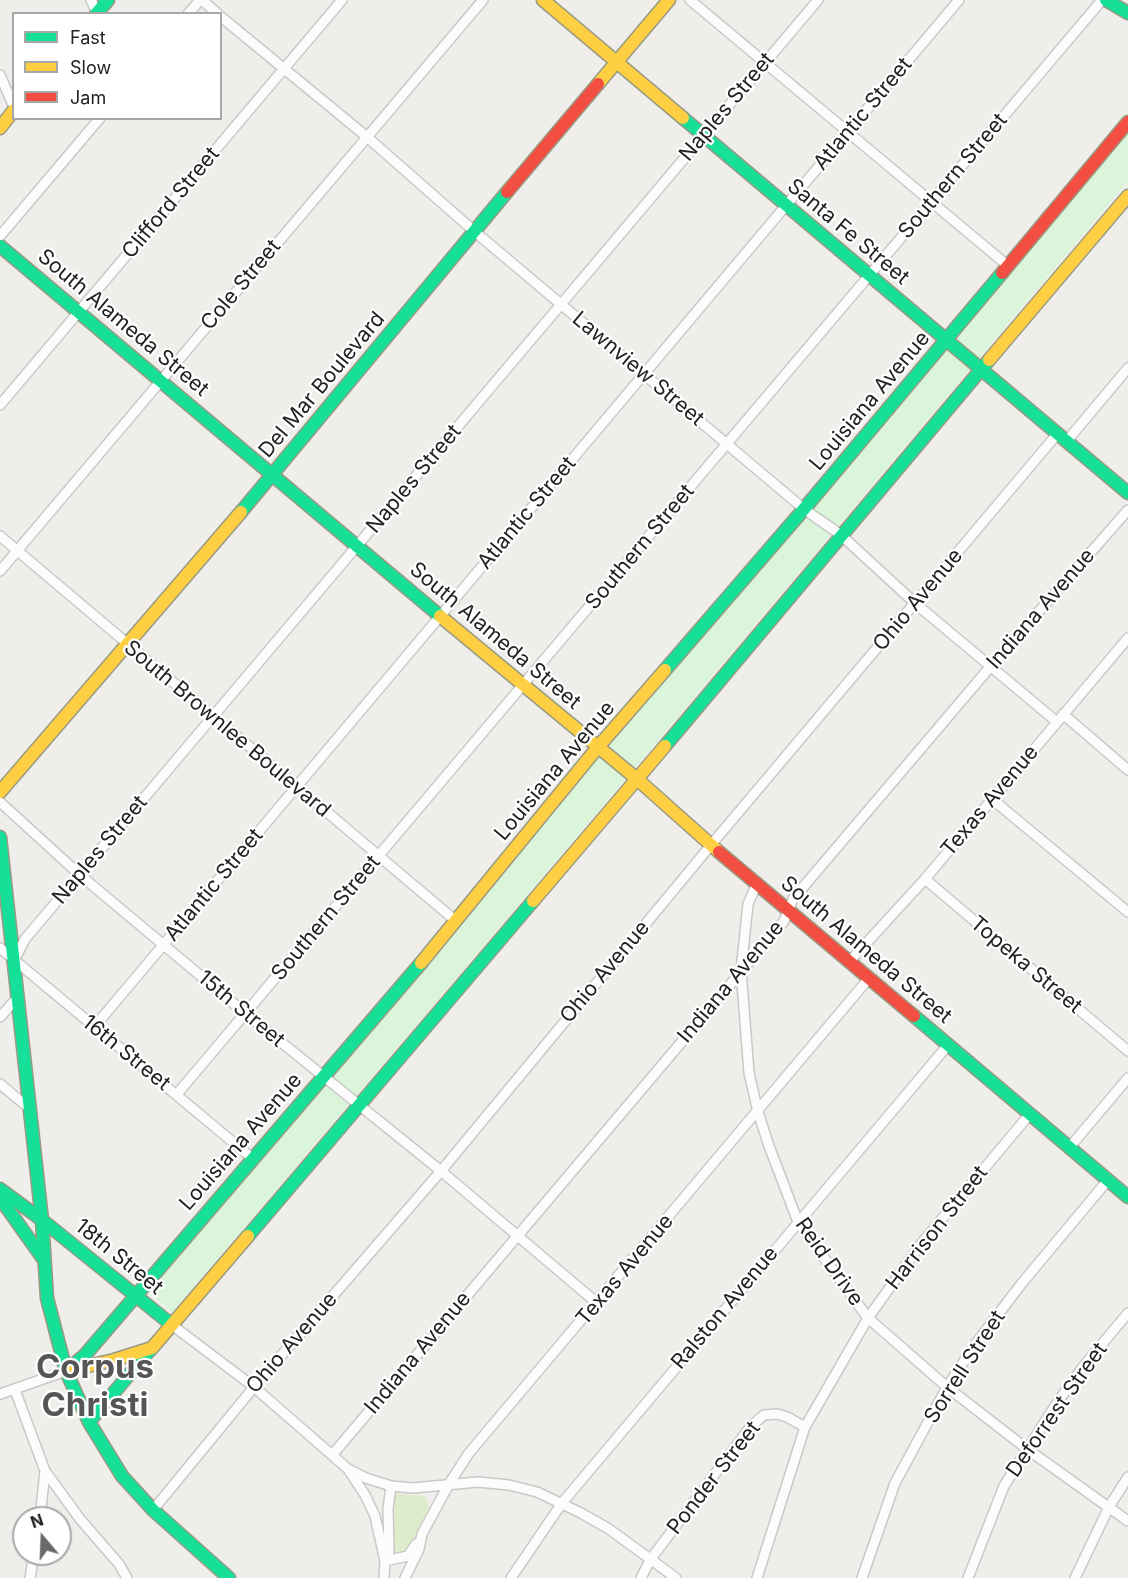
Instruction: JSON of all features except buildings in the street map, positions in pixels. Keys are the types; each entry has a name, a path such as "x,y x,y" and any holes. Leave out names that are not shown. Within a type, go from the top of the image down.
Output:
{"main road":[{"path":"97,12 108,0"},
{"name":"Santa Fe Street","path":"543,0 1128,493"},
{"name":"Del Mar Boulevard","path":"0,792 273,475 474,231 669,0"},
{"path":"1104,0 1128,13"},
{"path":"0,128 12,112"},
{"name":"Louisiana Avenue","path":"66,1371 86,1355 456,921 598,747 804,509 1128,122"},
{"path":"89,1422 637,779 1128,196"},
{"name":"South Alameda Street","path":"0,246 637,779 711,845 1128,1197"},
{"path":"0,837 42,1220 47,1298 66,1371 89,1422 122,1476 153,1510 229,1578"},
{"name":"18th Street","path":"0,1189 172,1325"},
{"path":"0,1198 44,1261"},
{"path":"66,1371 124,1358 152,1348"}],"street":[{"path":"190,12 201,0"},
{"name":"Lawnview Street","path":"201,0 215,12"},
{"name":"Clifford Street","path":"0,405 342,0"},
{"name":"Cole Street","path":"0,571 483,0"},
{"path":"690,0 1007,265"},
{"name":"Naples Street","path":"14,960 25,939 818,0"},
{"name":"Atlantic Street","path":"94,1026 959,0"},
{"name":"Southern Street","path":"177,1094 1104,0"},
{"name":"Lawnview Street","path":"222,17 368,137 474,231 804,509 841,536 915,604 991,666 1128,770"},
{"path":"0,75 12,104"},
{"path":"0,236 98,120"},
{"name":"Ohio Avenue","path":"153,1510 254,1387 441,1171 711,845 915,604 1062,437 1128,368"},
{"name":"Indiana Avenue","path":"333,1454 784,921 793,899 991,666 1128,510"},
{"name":"South Brownlee Boulevard","path":"0,536 456,921"},
{"name":"Texas Avenue","path":"850,961 925,879 1128,638"},
{"path":"992,799 1128,912"},
{"name":"15th Street","path":"0,802 80,875 163,945 441,1171 597,1303"},
{"name":"Topeka Street","path":"925,879 1128,1051"},
{"name":"Reid Drive","path":"757,883 748,904 741,970 749,1072 758,1112 778,1173 798,1222 868,1318 947,1387 1027,1449 1128,1521"},
{"name":"16th Street","path":"0,948 252,1158"},
{"name":"Texas Avenue","path":"405,1578 419,1549 422,1534 469,1453 870,977"},
{"path":"0,1017 18,997"},
{"name":"Ralston Avenue","path":"511,1578 562,1503 948,1045"},
{"path":"1069,1148 1128,1078"},
{"path":"0,1084 29,1108"},
{"name":"Harrison Street","path":"757,1578 805,1426 868,1318 921,1244 1029,1115"},
{"name":"Sorrell Street","path":"862,1578 895,1483 947,1387 974,1346 1022,1283 1108,1180"},
{"name":"Deforrest Street","path":"968,1578 1005,1486 1027,1449 1082,1368 1128,1313"},
{"path":"172,1325 254,1387 348,1469 375,1516 385,1561 384,1578"},
{"path":"0,1394 66,1371"},
{"path":"15,1390 45,1471 80,1519 119,1564 127,1578"},
{"name":"Ponder Street","path":"641,1578 650,1560 752,1426 764,1415 777,1414 805,1426"},
{"path":"348,1469 391,1486 413,1488 478,1482 509,1485 537,1492 609,1529 676,1578"},
{"path":"41,1506 45,1471"},
{"path":"1075,1578 1109,1507 1128,1477"},
{"path":"385,1561 389,1552 388,1509 391,1486"},
{"path":"385,1561 408,1556 422,1534"}],"green space":[{"path":"1128,128 1128,181 618,788 172,1312 148,1291"},
{"path":"398,1494 425,1496 428,1509 409,1549 397,1555 393,1549 391,1524 393,1499"}],"traffic: fast":[{"path":"98,12 108,0"},
{"path":"1106,0 1128,13"},
{"path":"683,118 1128,493"},
{"path":"241,512 507,192"},
{"path":"0,246 440,616"},
{"path":"665,670 1002,273"},
{"path":"665,746 989,360"},
{"path":"0,837 42,1220 47,1298 66,1371 89,1422 122,1476 153,1510 229,1578"},
{"path":"248,1236 533,901"},
{"path":"66,1371 85,1355 421,963"},
{"path":"914,1016 1128,1197"},
{"path":"0,1189 172,1325"},
{"path":"0,1198 44,1260"},
{"path":"89,1422 150,1350"}],"traffic: slow":[{"path":"543,0 683,118"},
{"path":"598,84 669,0"},
{"path":"0,128 12,113"},
{"path":"989,360 1128,196"},
{"path":"0,792 241,512"},
{"path":"440,616 637,779 719,852"},
{"path":"421,963 598,747 665,670"},
{"path":"533,901 665,746"},
{"path":"70,1370 152,1348 248,1236"}],"traffic: jam":[{"path":"507,192 598,84"},
{"path":"1002,273 1128,122"},
{"path":"719,852 914,1016"}],"district":[{"name":"Corpus Christi","path":"95,1387"}]}
